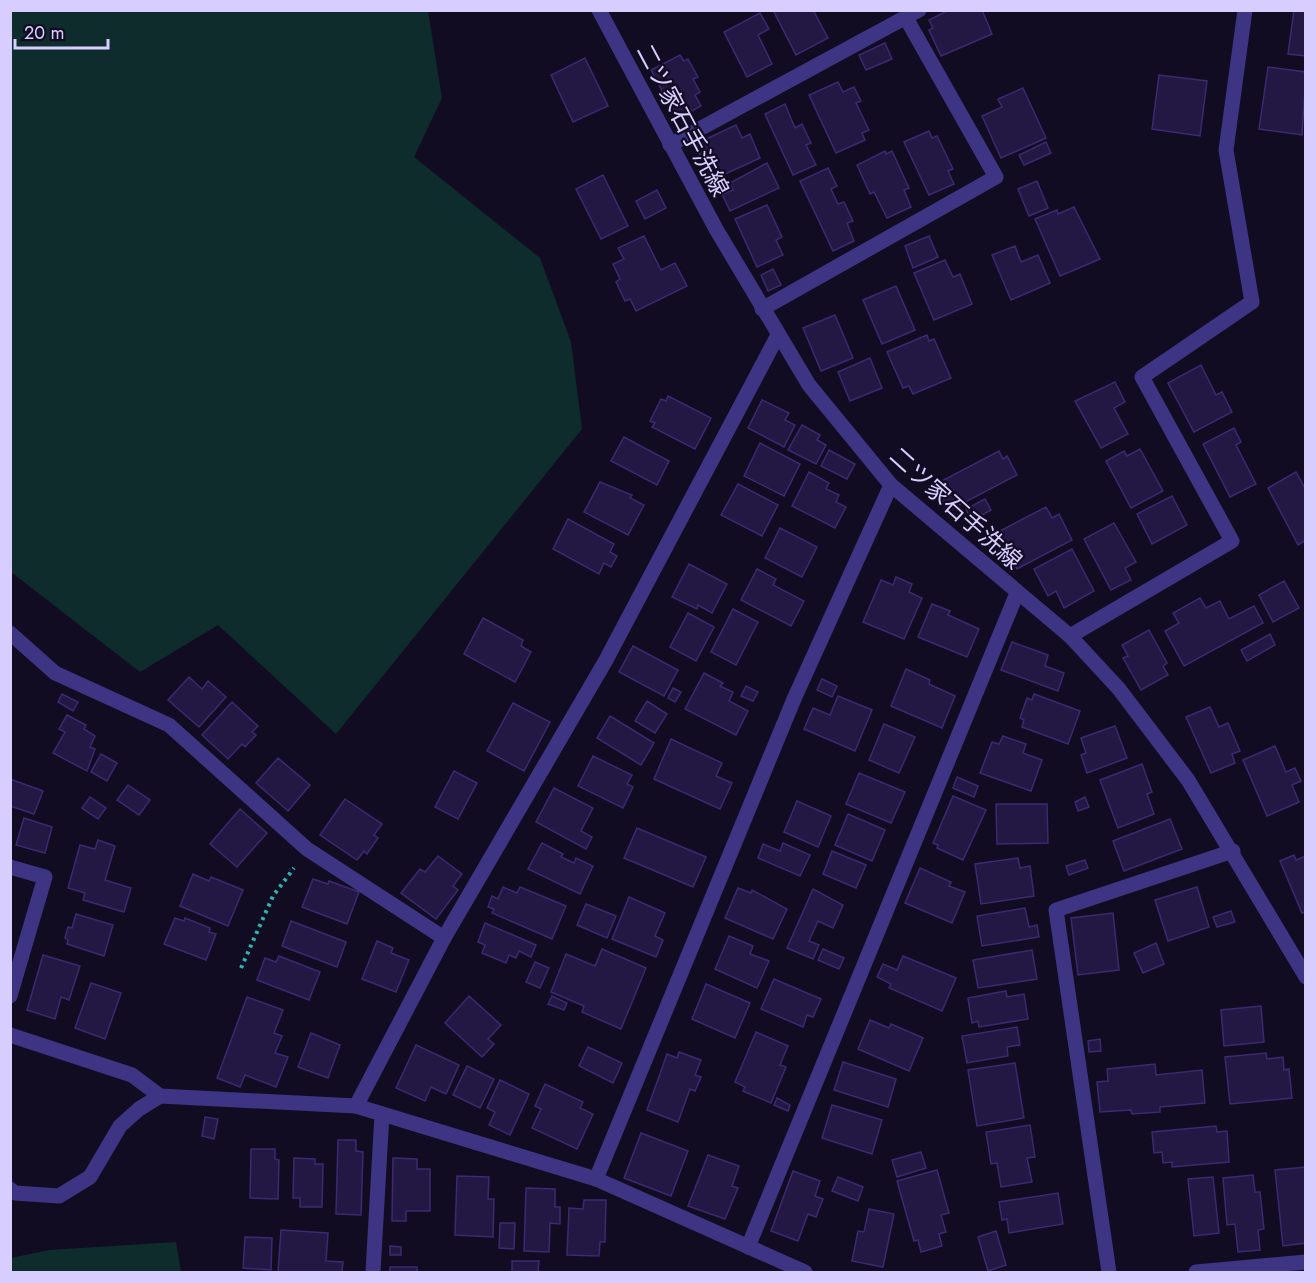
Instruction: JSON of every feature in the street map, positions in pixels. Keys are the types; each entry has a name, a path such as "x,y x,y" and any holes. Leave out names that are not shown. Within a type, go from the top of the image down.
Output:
{"street":[{"name":"二ツ家石手洗線","path":"599,10 670,145 762,309 810,385 891,485 1070,636 1119,689 1188,780 1233,851 1305,977"},
{"path":"1070,636 1232,541 1142,377 1252,302 1226,150 1245,10"},
{"path":"670,145 913,14 996,177 762,309"},
{"path":"356,1106 444,938 606,660 778,335"},
{"path":"596,1179 794,699 891,485"},
{"path":"748,1247 1017,593"},
{"path":"10,633 55,673 169,725 307,849 444,938"},
{"path":"1109,1272 1056,910 1233,851"},
{"path":"10,867 45,877 10,996"},
{"path":"10,1035 132,1075 160,1096 356,1106 596,1179 805,1272"},
{"path":"10,1189 15,1193 59,1196 90,1177 120,1126 139,1109 160,1096"},
{"path":"373,1272 382,1114"},
{"path":"1196,1272 1305,1262"}],"path":[{"path":"241,968 273,896 307,849"}],"green space":[{"path":"10,11 428,11 442,98 414,157 540,258 571,342 582,429 336,734 218,625 140,672 11,572"},
{"path":"176,1242 181,1272 11,1272 11,1258 49,1250"}],"building":[{"path":"773,10 813,10 828,38 796,55"},
{"path":"949,10 982,10 992,34 941,56 929,30 933,28 929,20"},
{"path":"1294,10 1306,10 1306,56 1288,54"},
{"path":"760,13 769,29 758,35 772,64 747,77 724,32"},
{"path":"885,43 892,59 866,70 859,55"},
{"path":"680,55 684,61 688,59 698,77 693,79 700,92 695,95 701,106 677,119 651,70"},
{"path":"585,58 608,106 573,122 551,75"},
{"path":"1268,67 1306,72 1302,135 1259,129"},
{"path":"1159,75 1207,81 1200,136 1152,129"},
{"path":"838,82 843,92 854,87 861,101 856,103 869,130 862,133 865,140 836,153 809,95"},
{"path":"1023,88 1046,138 1001,158 982,116 1002,107 998,99"},
{"path":"785,104 795,128 802,124 811,143 806,145 816,165 793,175 765,114"},
{"path":"736,125 742,138 750,134 760,158 712,180 695,144"},
{"path":"929,131 932,138 937,136 953,169 948,171 954,184 929,195 904,142"},
{"path":"1046,142 1051,153 1024,165 1019,155"},
{"path":"885,151 886,154 892,151 909,188 904,190 911,207 887,218 874,192 870,194 857,165"},
{"path":"767,163 779,188 730,211 722,194 733,190 730,183"},
{"path":"828,168 837,186 831,189 838,204 844,202 853,221 847,223 854,241 833,251 800,181"},
{"path":"603,175 628,226 601,239 576,189"},
{"path":"1037,181 1048,208 1029,216 1018,189"},
{"path":"657,190 666,208 645,219 636,201"},
{"path":"767,205 782,237 776,240 783,255 757,267 735,219"},
{"path":"1074,207 1100,259 1060,276 1035,219 1057,210 1058,214"},
{"path":"644,236 661,270 675,263 687,286 636,311 630,299 625,301 616,282 620,279 613,264 624,259 618,248"},
{"path":"929,236 938,257 913,268 905,246"},
{"path":"1015,246 1021,262 1038,255 1050,283 1011,300 992,255"},
{"path":"945,260 953,277 960,274 972,304 934,320 914,273"},
{"path":"773,269 781,285 768,291 761,275"},
{"path":"896,286 915,330 882,344 863,300"},
{"path":"835,315 853,358 821,371 803,328"},
{"path":"927,335 929,341 934,339 951,378 913,394 909,386 903,388 887,352"},
{"path":"870,358 882,388 850,401 838,372"},
{"path":"1201,365 1216,395 1222,392 1232,412 1194,432 1168,383"},
{"path":"1115,382 1125,402 1114,408 1128,434 1101,448 1075,401"},
{"path":"668,396 711,418 695,449 652,427 655,423 650,421 661,399 666,401"},
{"path":"762,400 789,413 785,420 795,425 784,447 748,428"},
{"path":"802,425 820,435 817,440 826,445 816,464 788,450"},
{"path":"1234,428 1241,442 1236,445 1256,484 1230,497 1203,444"},
{"path":"624,437 669,461 657,485 611,461"},
{"path":"760,443 800,464 784,496 744,476"},
{"path":"1140,449 1163,491 1131,508 1106,461 1124,451 1127,456"},
{"path":"829,450 855,464 847,479 821,466"},
{"path":"999,451 1003,459 1007,456 1017,475 948,511 934,485"},
{"path":"809,472 829,483 826,489 839,495 836,502 846,507 835,528 792,506"},
{"path":"1296,472 1306,490 1306,540 1298,545 1268,488"},
{"path":"600,482 632,495 630,498 644,505 628,535 584,512"},
{"path":"738,484 778,505 762,536 721,515"},
{"path":"1172,496 1187,525 1152,544 1137,514"},
{"path":"985,499 991,510 972,521 966,509"},
{"path":"1046,507 1052,518 1059,514 1072,540 1017,569 998,532"},
{"path":"568,519 614,544 610,552 617,556 611,567 604,563 599,574 553,549"},
{"path":"1114,523 1136,562 1125,568 1131,580 1111,590 1084,539"},
{"path":"780,528 817,547 802,577 765,558"},
{"path":"1072,549 1094,591 1064,608 1056,591 1048,596 1034,569"},
{"path":"689,564 727,584 712,613 698,605 697,609 672,597"},
{"path":"757,569 776,579 773,585 804,601 791,626 741,600"},
{"path":"896,577 912,584 909,592 922,598 904,639 863,622 881,580 893,585"},
{"path":"1284,581 1299,608 1273,622 1259,595"},
{"path":"1200,598 1206,608 1220,601 1229,619 1254,606 1263,623 1184,666 1165,631 1179,623 1173,613"},
{"path":"932,604 950,611 948,615 979,629 967,657 918,637"},
{"path":"733,609 758,622 736,665 711,652"},
{"path":"688,613 714,627 696,661 670,647"},
{"path":"483,618 523,640 521,646 531,652 515,682 464,654"},
{"path":"1149,630 1167,663 1163,666 1168,675 1141,690 1123,658 1128,656 1122,645"},
{"path":"1270,634 1275,645 1247,661 1241,650"},
{"path":"1012,642 1048,655 1045,666 1064,673 1058,691 1001,670"},
{"path":"633,646 678,670 664,696 619,672"},
{"path":"906,669 930,680 929,684 955,696 942,728 891,706"},
{"path":"704,673 723,683 720,686 733,692 729,701 748,711 736,735 685,709"},
{"path":"189,677 202,689 208,681 226,697 199,727 168,700"},
{"path":"822,679 837,686 832,697 817,690"},
{"path":"746,686 758,692 753,701 741,696"},
{"path":"673,688 681,692 675,702 668,698"},
{"path":"62,694 78,702 73,711 58,702"},
{"path":"1034,694 1080,711 1068,744 1022,727 1024,720 1020,718 1027,698 1032,700"},
{"path":"838,696 872,710 855,751 804,729 813,708 830,715"},
{"path":"647,701 667,714 655,733 635,721"},
{"path":"232,702 258,726 252,732 256,735 245,747 242,744 228,759 202,735"},
{"path":"513,703 550,722 524,771 487,751"},
{"path":"1210,707 1219,727 1228,723 1240,751 1232,754 1235,763 1211,773 1186,717"},
{"path":"67,715 86,725 84,729 95,736 90,747 95,749 87,771 53,753 65,732 59,729"},
{"path":"610,716 654,743 641,765 597,738"},
{"path":"884,724 915,737 899,773 869,760"},
{"path":"1115,726 1127,758 1087,773 1081,755 1086,753 1081,738"},
{"path":"1003,736 1026,744 1023,753 1042,760 1031,791 980,773 992,742 999,744"},
{"path":"671,739 722,763 716,776 732,783 720,809 654,779"},
{"path":"1275,746 1286,772 1295,768 1301,781 1292,785 1299,802 1267,816 1243,760"},
{"path":"101,754 117,763 107,781 91,772"},
{"path":"593,756 632,775 627,784 633,787 623,808 578,786"},
{"path":"278,758 310,785 288,811 256,783"},
{"path":"1142,764 1152,792 1147,794 1154,814 1118,828 1100,780"},
{"path":"454,771 477,783 458,819 435,807"},
{"path":"859,773 905,792 891,823 846,804"},
{"path":"957,777 978,786 974,797 953,788"},
{"path":"10,779 43,791 34,814 10,806"},
{"path":"128,785 150,800 139,815 117,800"},
{"path":"554,788 593,808 581,831 592,837 586,849 536,822"},
{"path":"953,796 986,810 963,860 937,848 938,845 933,843"},
{"path":"90,797 106,808 98,819 82,808"},
{"path":"1085,797 1089,807 1078,811 1075,802"},
{"path":"345,799 382,824 374,835 378,838 367,854 364,851 357,860 320,835"},
{"path":"797,801 831,816 818,847 784,832"},
{"path":"996,804 1047,804 1048,843 997,844"},
{"path":"240,809 267,833 237,867 210,844"},
{"path":"848,814 885,830 872,861 835,845"},
{"path":"24,818 52,827 45,853 16,845"},
{"path":"1170,819 1182,849 1124,871 1113,841"},
{"path":"637,828 706,857 693,887 624,858"},
{"path":"98,840 115,846 105,880 131,888 124,912 83,900 85,893 68,888 80,845 95,849"},
{"path":"542,843 563,854 561,857 574,863 576,858 593,866 580,894 528,869"},
{"path":"783,843 810,855 800,876 758,858 763,844 780,851"},
{"path":"832,851 866,865 856,888 823,874"},
{"path":"1294,855 1296,860 1306,856 1306,912 1302,913 1280,861"},
{"path":"438,856 462,874 453,886 458,890 436,919 401,893 420,869 425,872"},
{"path":"1018,858 1020,868 1030,866 1034,896 981,904 975,864"},
{"path":"1085,860 1088,868 1069,875 1066,866"},
{"path":"920,868 951,882 949,886 965,892 952,923 905,903"},
{"path":"193,874 209,881 211,877 243,890 228,926 180,906"},
{"path":"313,879 328,884 329,881 359,892 347,924 302,907"},
{"path":"503,887 517,893 520,887 566,906 552,939 492,913 494,909 488,907 492,896 498,899"},
{"path":"1197,887 1209,927 1168,941 1155,900"},
{"path":"738,888 751,893 752,890 787,909 773,939 725,918"},
{"path":"813,889 843,905 833,928 818,921 809,941 819,945 813,959 787,948"},
{"path":"629,897 665,913 655,936 663,940 656,957 612,939"},
{"path":"586,904 616,916 607,938 577,925"},
{"path":"1025,908 1029,927 1037,925 1039,937 982,946 977,916"},
{"path":"1231,911 1235,922 1217,927 1213,917"},
{"path":"1113,913 1119,970 1078,975 1071,918"},
{"path":"76,914 113,925 104,956 67,944 68,940 65,938 68,927 72,928"},
{"path":"175,918 184,921 185,918 210,928 209,932 216,934 206,960 164,944"},
{"path":"291,921 346,942 337,967 282,946"},
{"path":"485,923 536,945 531,957 519,951 516,958 509,955 506,963 482,953 485,945 478,942"},
{"path":"729,936 753,946 750,954 769,961 757,988 715,969"},
{"path":"377,941 393,948 391,953 409,960 396,992 362,979"},
{"path":"1156,943 1164,964 1143,973 1134,953"},
{"path":"602,949 646,968 621,1029 582,1012 584,1006 551,992 566,954 595,966"},
{"path":"823,949 844,958 839,969 818,960"},
{"path":"1032,950 1037,979 978,988 973,960"},
{"path":"43,955 80,966 69,1000 61,997 55,1019 27,1010"},
{"path":"279,956 320,972 309,1000 257,980 265,958 276,962"},
{"path":"903,956 956,978 942,1011 889,988 891,984 877,977 883,964 897,970"},
{"path":"535,962 549,968 540,988 526,982"},
{"path":"774,979 821,999 813,1017 807,1015 803,1027 761,1009"},
{"path":"91,983 121,993 105,1039 75,1028"},
{"path":"706,984 750,1003 735,1038 692,1019"},
{"path":"1006,991 1007,997 1024,994 1028,1019 979,1027 978,1021 972,1023 968,998"},
{"path":"469,996 501,1025 488,1039 494,1044 482,1057 445,1023"},
{"path":"552,996 567,1003 564,1010 548,1004"},
{"path":"247,997 283,1010 274,1033 282,1036 275,1053 288,1057 276,1087 245,1075 240,1087 217,1078"},
{"path":"1261,1006 1264,1042 1224,1046 1221,1010"},
{"path":"870,1020 889,1028 891,1024 923,1038 909,1071 858,1049"},
{"path":"1017,1027 1020,1045 1007,1047 1008,1056 967,1063 962,1036"},
{"path":"756,1032 788,1046 780,1065 786,1067 771,1103 743,1091 745,1087 735,1082"},
{"path":"311,1033 340,1045 328,1078 298,1067"},
{"path":"1100,1039 1101,1051 1089,1052 1088,1041"},
{"path":"416,1045 459,1065 446,1094 431,1087 425,1101 396,1088"},
{"path":"588,1047 622,1063 613,1083 579,1066"},
{"path":"679,1052 701,1060 695,1075 701,1077 695,1091 690,1089 678,1122 647,1110 667,1054 677,1058"},
{"path":"1266,1053 1267,1059 1283,1057 1284,1070 1289,1069 1292,1098 1230,1104 1225,1057"},
{"path":"843,1062 896,1079 888,1107 834,1090"},
{"path":"1015,1063 1024,1118 977,1126 968,1070"},
{"path":"1155,1064 1156,1075 1202,1070 1205,1103 1160,1107 1160,1112 1132,1114 1131,1110 1100,1112 1097,1082 1108,1081 1107,1069"},
{"path":"467,1066 494,1079 480,1108 453,1095"},
{"path":"500,1080 529,1094 510,1135 489,1125 495,1112 487,1108"},
{"path":"545,1084 583,1102 580,1108 593,1114 577,1149 532,1128 541,1109 535,1106"},
{"path":"777,1098 790,1105 788,1111 774,1105"},
{"path":"832,1105 882,1120 872,1154 822,1138"},
{"path":"205,1117 218,1119 214,1139 202,1136"},
{"path":"1030,1125 1035,1157 1027,1158 1032,1182 1001,1187 997,1163 991,1164 986,1132"},
{"path":"1216,1126 1217,1132 1227,1131 1229,1162 1172,1167 1172,1162 1163,1163 1162,1152 1154,1153 1152,1132"},
{"path":"641,1133 688,1151 671,1196 624,1178"},
{"path":"338,1140 356,1140 356,1151 363,1152 361,1215 336,1214"},
{"path":"251,1149 275,1149 275,1159 279,1160 278,1199 250,1198"},
{"path":"921,1152 926,1168 897,1177 892,1160"},
{"path":"708,1155 739,1166 732,1186 738,1188 725,1219 688,1206"},
{"path":"294,1158 315,1159 315,1164 323,1164 322,1207 300,1207 300,1198 293,1198"},
{"path":"393,1158 417,1159 417,1169 430,1169 430,1211 406,1211 406,1221 392,1221"},
{"path":"1306,1167 1306,1243 1283,1246 1275,1170"},
{"path":"937,1170 949,1213 941,1215 946,1232 939,1234 942,1246 921,1252 918,1240 914,1241 897,1181"},
{"path":"793,1171 820,1181 815,1196 823,1199 816,1217 808,1214 798,1241 771,1231"},
{"path":"1253,1175 1255,1192 1260,1192 1264,1229 1258,1230 1260,1250 1238,1252 1235,1224 1227,1225 1223,1178"},
{"path":"457,1176 489,1177 488,1199 494,1199 493,1237 455,1235"},
{"path":"838,1177 863,1187 858,1201 832,1191"},
{"path":"1213,1177 1219,1233 1194,1236 1188,1179"},
{"path":"526,1188 555,1189 555,1207 560,1207 560,1224 550,1223 549,1252 524,1251"},
{"path":"1058,1193 1063,1224 1009,1233 1007,1219 1002,1220 999,1202"},
{"path":"584,1200 606,1200 605,1242 600,1242 599,1256 567,1255 569,1208 583,1209"},
{"path":"869,1209 894,1214 883,1267 852,1261 858,1231 864,1232"},
{"path":"500,1223 515,1223 514,1249 499,1248"},
{"path":"281,1230 328,1233 326,1261 343,1262 342,1272 278,1272"},
{"path":"996,1231 1006,1265 988,1271 978,1237"},
{"path":"245,1237 272,1238 271,1270 243,1268"},
{"path":"390,1246 401,1247 401,1255 390,1255"},
{"path":"512,1261 539,1261 538,1272 512,1272"},
{"path":"390,1267 417,1267 417,1272 390,1272"}]}
